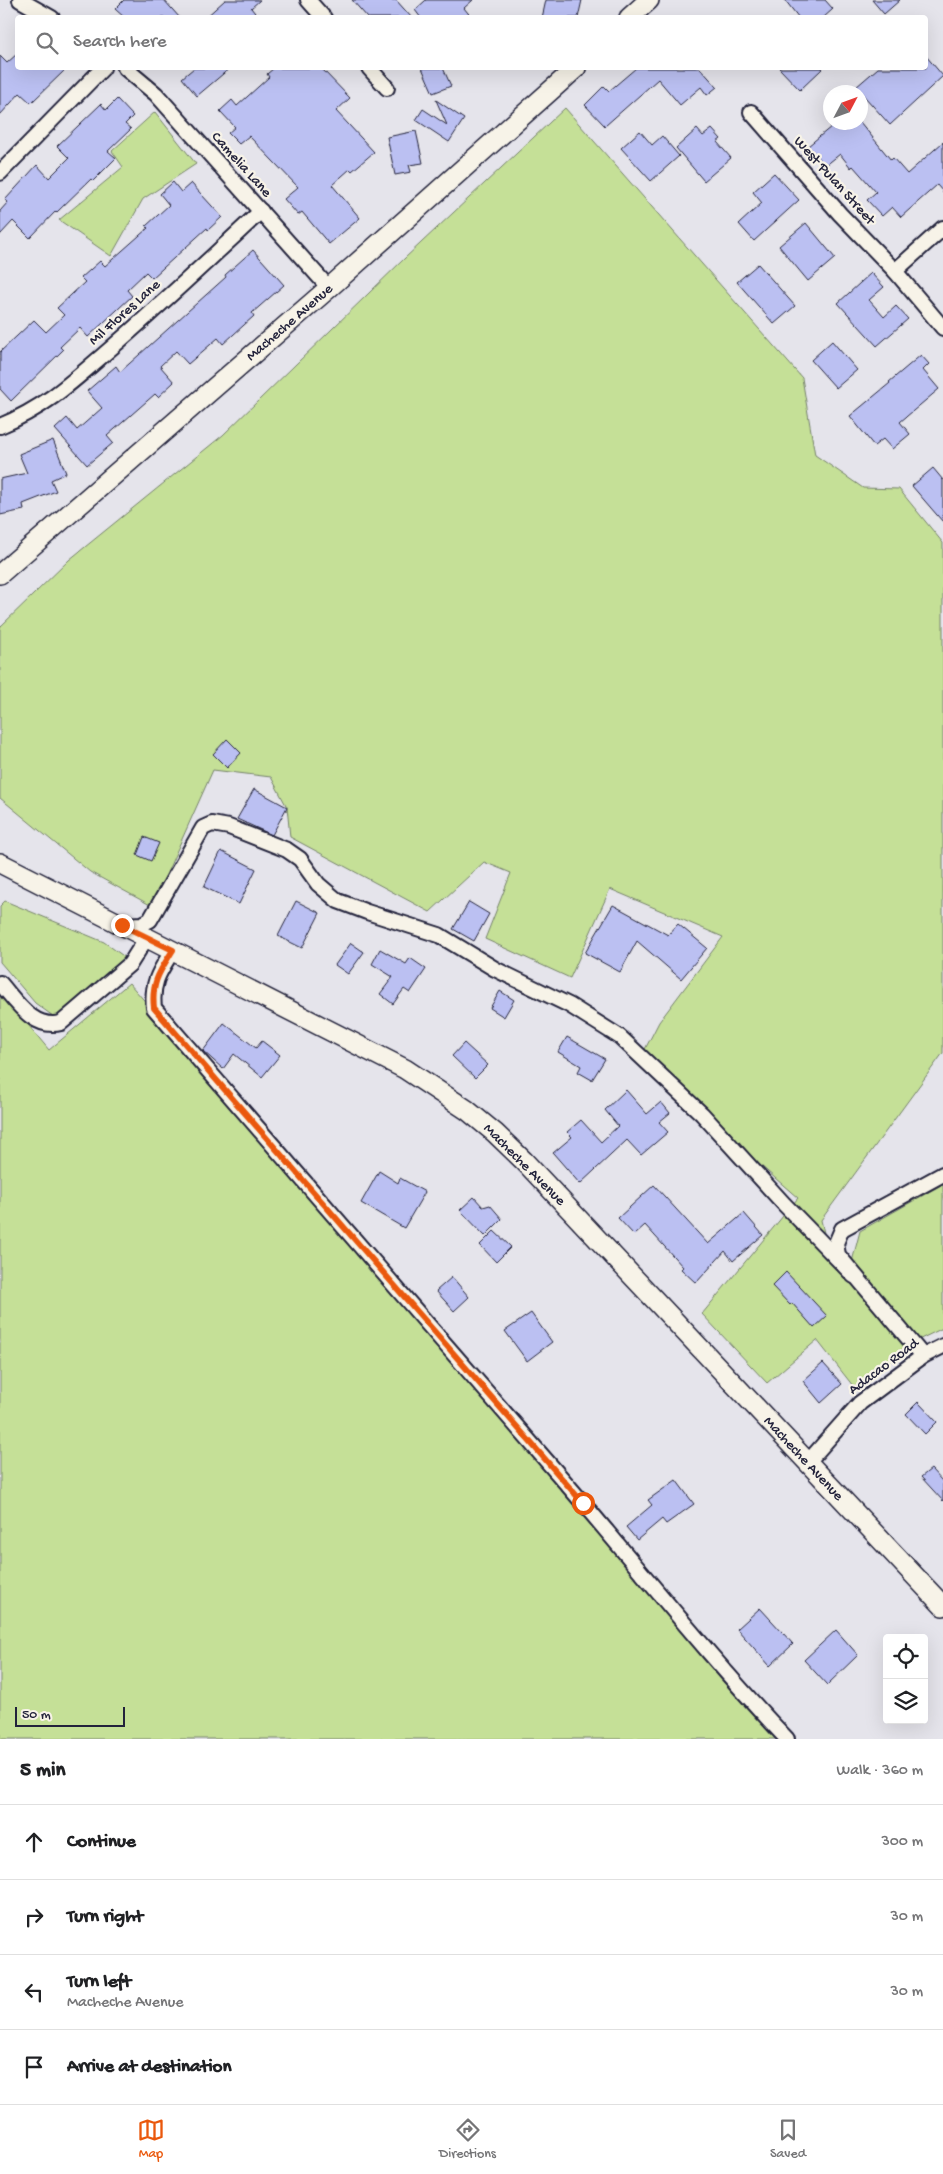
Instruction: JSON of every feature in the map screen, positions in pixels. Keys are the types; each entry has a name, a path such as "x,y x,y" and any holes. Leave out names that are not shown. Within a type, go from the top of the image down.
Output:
{"main road":[{"path":"632,15 649,0"},
{"name":"Macheche Avenue","path":"0,574 329,288 574,70"},
{"name":"Macheche Avenue","path":"0,864 405,1069 467,1110 495,1133 524,1161 943,1606"}],"street":[{"path":"20,0 47,15"},
{"path":"308,0 321,15"},
{"path":"0,173 102,70"},
{"name":"Camelia Lane","path":"127,70 156,94 329,288"},
{"path":"370,70 387,88"},
{"name":"West Pulan Street","path":"751,112 840,214 895,271 943,328"},
{"name":"Mil Flores Lane","path":"0,426 35,410 50,400 133,329 261,211"},
{"path":"895,271 943,228"},
{"path":"122,925 142,924 150,920 203,828 212,824 229,827 287,850 300,859 318,884 338,901 439,935 495,969 569,1005 620,1037 702,1114 784,1204 854,1276 922,1356"},
{"path":"0,982 31,1017 41,1023 53,1025 61,1023 130,964 147,937"},
{"path":"173,950 156,979 152,993 154,1008 583,1503 673,1612 787,1739"},
{"path":"854,1276 836,1249 838,1235 842,1228 943,1174"},
{"name":"Adacao Road","path":"807,1463 860,1403 922,1356 943,1346"}],"green space":[{"path":"565,108 802,378 815,455 863,488 899,489 943,543 943,1053 821,1220 829,1255 848,1277 860,1231 943,1184 943,1328 908,1345 857,1391 817,1340 767,1383 702,1314 798,1198 677,1093 642,1055 659,1022 723,937 610,889 570,978 485,939 511,873 484,862 430,912 290,837 287,807 271,777 213,770 152,906 90,872 0,798 0,627 69,560 223,435 405,258"},
{"path":"155,112 196,164 143,199 111,256 59,220 123,167 112,151"},
{"path":"5,901 104,942 126,958 57,1019 35,1003 0,962 0,906"},
{"path":"129,983 789,1739 0,1739 0,991 49,1050"}],"building":[{"path":"124,0 164,0 177,15 122,15 115,9"},
{"path":"225,0 260,0 251,8 257,15 208,15"},
{"path":"352,0 396,0 409,15 365,15"},
{"path":"426,0 473,0 464,8 470,15 419,15 415,10"},
{"path":"546,0 582,0 579,15 543,15"},
{"path":"785,0 825,0 833,9 826,15 797,15"},
{"path":"872,0 900,0 884,14"},
{"path":"0,56 7,63 15,56 15,70 65,70 31,103 20,93 0,115"},
{"path":"928,58 943,76 890,125 868,100 868,85 858,85 876,70 928,70"},
{"path":"192,70 228,70 197,96 182,78"},
{"path":"272,70 323,70 350,98 336,111 374,152 332,185 360,218 329,244 302,212 298,215 284,199 298,187 249,136 239,144 228,133 235,127 220,111 232,100 237,106 269,77 267,74"},
{"path":"423,70 444,70 451,86 433,93"},
{"path":"634,70 702,70 717,87 707,95 701,87 680,105 658,79 605,126 585,105 604,86 609,91"},
{"path":"781,70 821,70 800,90"},
{"path":"117,99 133,116 125,124 131,129 108,151 116,158 93,181 91,179 56,211 30,238 13,221 0,235 0,211 8,202 5,200 37,165 49,178 69,158 57,146 101,104 106,110"},
{"path":"436,100 464,119 449,142 416,120 423,109 447,125"},
{"path":"697,129 703,136 712,129 721,139 717,142 731,158 704,181 676,148"},
{"path":"827,130 867,130 891,160 893,158 907,174 943,142 943,192 937,185 901,217 892,207 882,216 867,200 876,192 853,166 851,168 840,154 825,166 808,146"},
{"path":"416,131 423,163 409,165 411,172 395,175 387,137"},
{"path":"640,131 652,145 662,136 679,156 651,181 621,148"},
{"path":"774,173 799,200 754,241 739,224 762,203 753,192"},
{"path":"173,182 181,192 191,183 222,217 208,230 207,228 152,278 146,272 127,290 132,296 88,337 80,328 60,347 63,350 11,401 0,389 0,352 34,320 46,332 64,315 57,308 85,282 81,278 100,261 105,266 148,228 146,226 169,205 160,194"},
{"path":"806,223 835,258 808,281 779,246"},
{"path":"253,250 284,285 252,313 254,316 223,344 218,338 188,364 176,351 160,366 174,382 158,397 155,394 107,436 113,443 87,465 55,429 67,418 77,430 102,408 87,391 116,366 120,372 226,277 225,275"},
{"path":"758,264 795,306 774,324 737,282"},
{"path":"871,273 884,287 869,300 884,317 896,306 908,319 877,346 838,303"},
{"path":"832,341 857,370 836,388 811,360"},
{"path":"921,355 929,364 923,370 939,389 900,422 910,434 892,449 883,439 874,446 850,416"},
{"path":"53,440 66,473 51,480 56,491 23,504 24,510 0,515 0,479 27,473 19,454"},
{"path":"933,468 943,480 943,522 912,486"},
{"path":"227,739 241,753 227,768 213,754"},
{"path":"254,789 287,807 272,835 237,819"},
{"path":"144,837 159,843 151,861 137,855"},
{"path":"221,851 256,869 239,904 204,887"},
{"path":"296,901 320,913 302,948 278,936"},
{"path":"469,902 489,914 474,941 453,929"},
{"path":"613,905 668,935 678,924 707,948 681,979 637,941 620,972 585,953"},
{"path":"351,943 364,952 348,974 335,965"},
{"path":"380,949 406,964 410,958 426,969 410,993 404,989 393,1004 380,994 393,977 372,964"},
{"path":"500,991 514,1000 504,1017 490,1008"},
{"path":"224,1023 256,1048 262,1041 280,1055 262,1077 234,1054 223,1069 203,1051"},
{"path":"567,1037 605,1059 592,1080 578,1072 581,1066 558,1052"},
{"path":"464,1043 488,1065 475,1078 452,1056"},
{"path":"626,1090 647,1114 661,1102 670,1113 659,1122 668,1132 641,1155 627,1140 580,1184 553,1153 572,1137 567,1132 581,1120 601,1142 618,1126 605,1110"},
{"path":"379,1171 398,1183 400,1178 425,1192 404,1228 361,1203"},
{"path":"654,1185 708,1244 744,1213 763,1235 733,1261 725,1251 696,1283 681,1269 683,1267 645,1225 634,1235 618,1218"},
{"path":"474,1197 483,1207 490,1205 502,1219 485,1236 460,1210"},
{"path":"494,1231 511,1247 496,1262 480,1245"},
{"path":"786,1272 827,1316 814,1328 792,1303 790,1305 772,1286"},
{"path":"452,1277 469,1297 454,1311 436,1291"},
{"path":"531,1313 552,1342 527,1361 505,1331"},
{"path":"823,1363 842,1384 821,1403 803,1381"},
{"path":"918,1402 937,1422 925,1434 906,1414"},
{"path":"931,1469 943,1482 943,1501 921,1477"},
{"path":"676,1480 694,1504 666,1524 662,1519 637,1540 626,1527 652,1505 648,1500"},
{"path":"760,1608 793,1644 770,1666 737,1629"},
{"path":"836,1630 858,1655 827,1685 804,1660"}],"route":[{"path":"122,925 173,950 156,979 152,993 154,1008 583,1503"}]}
